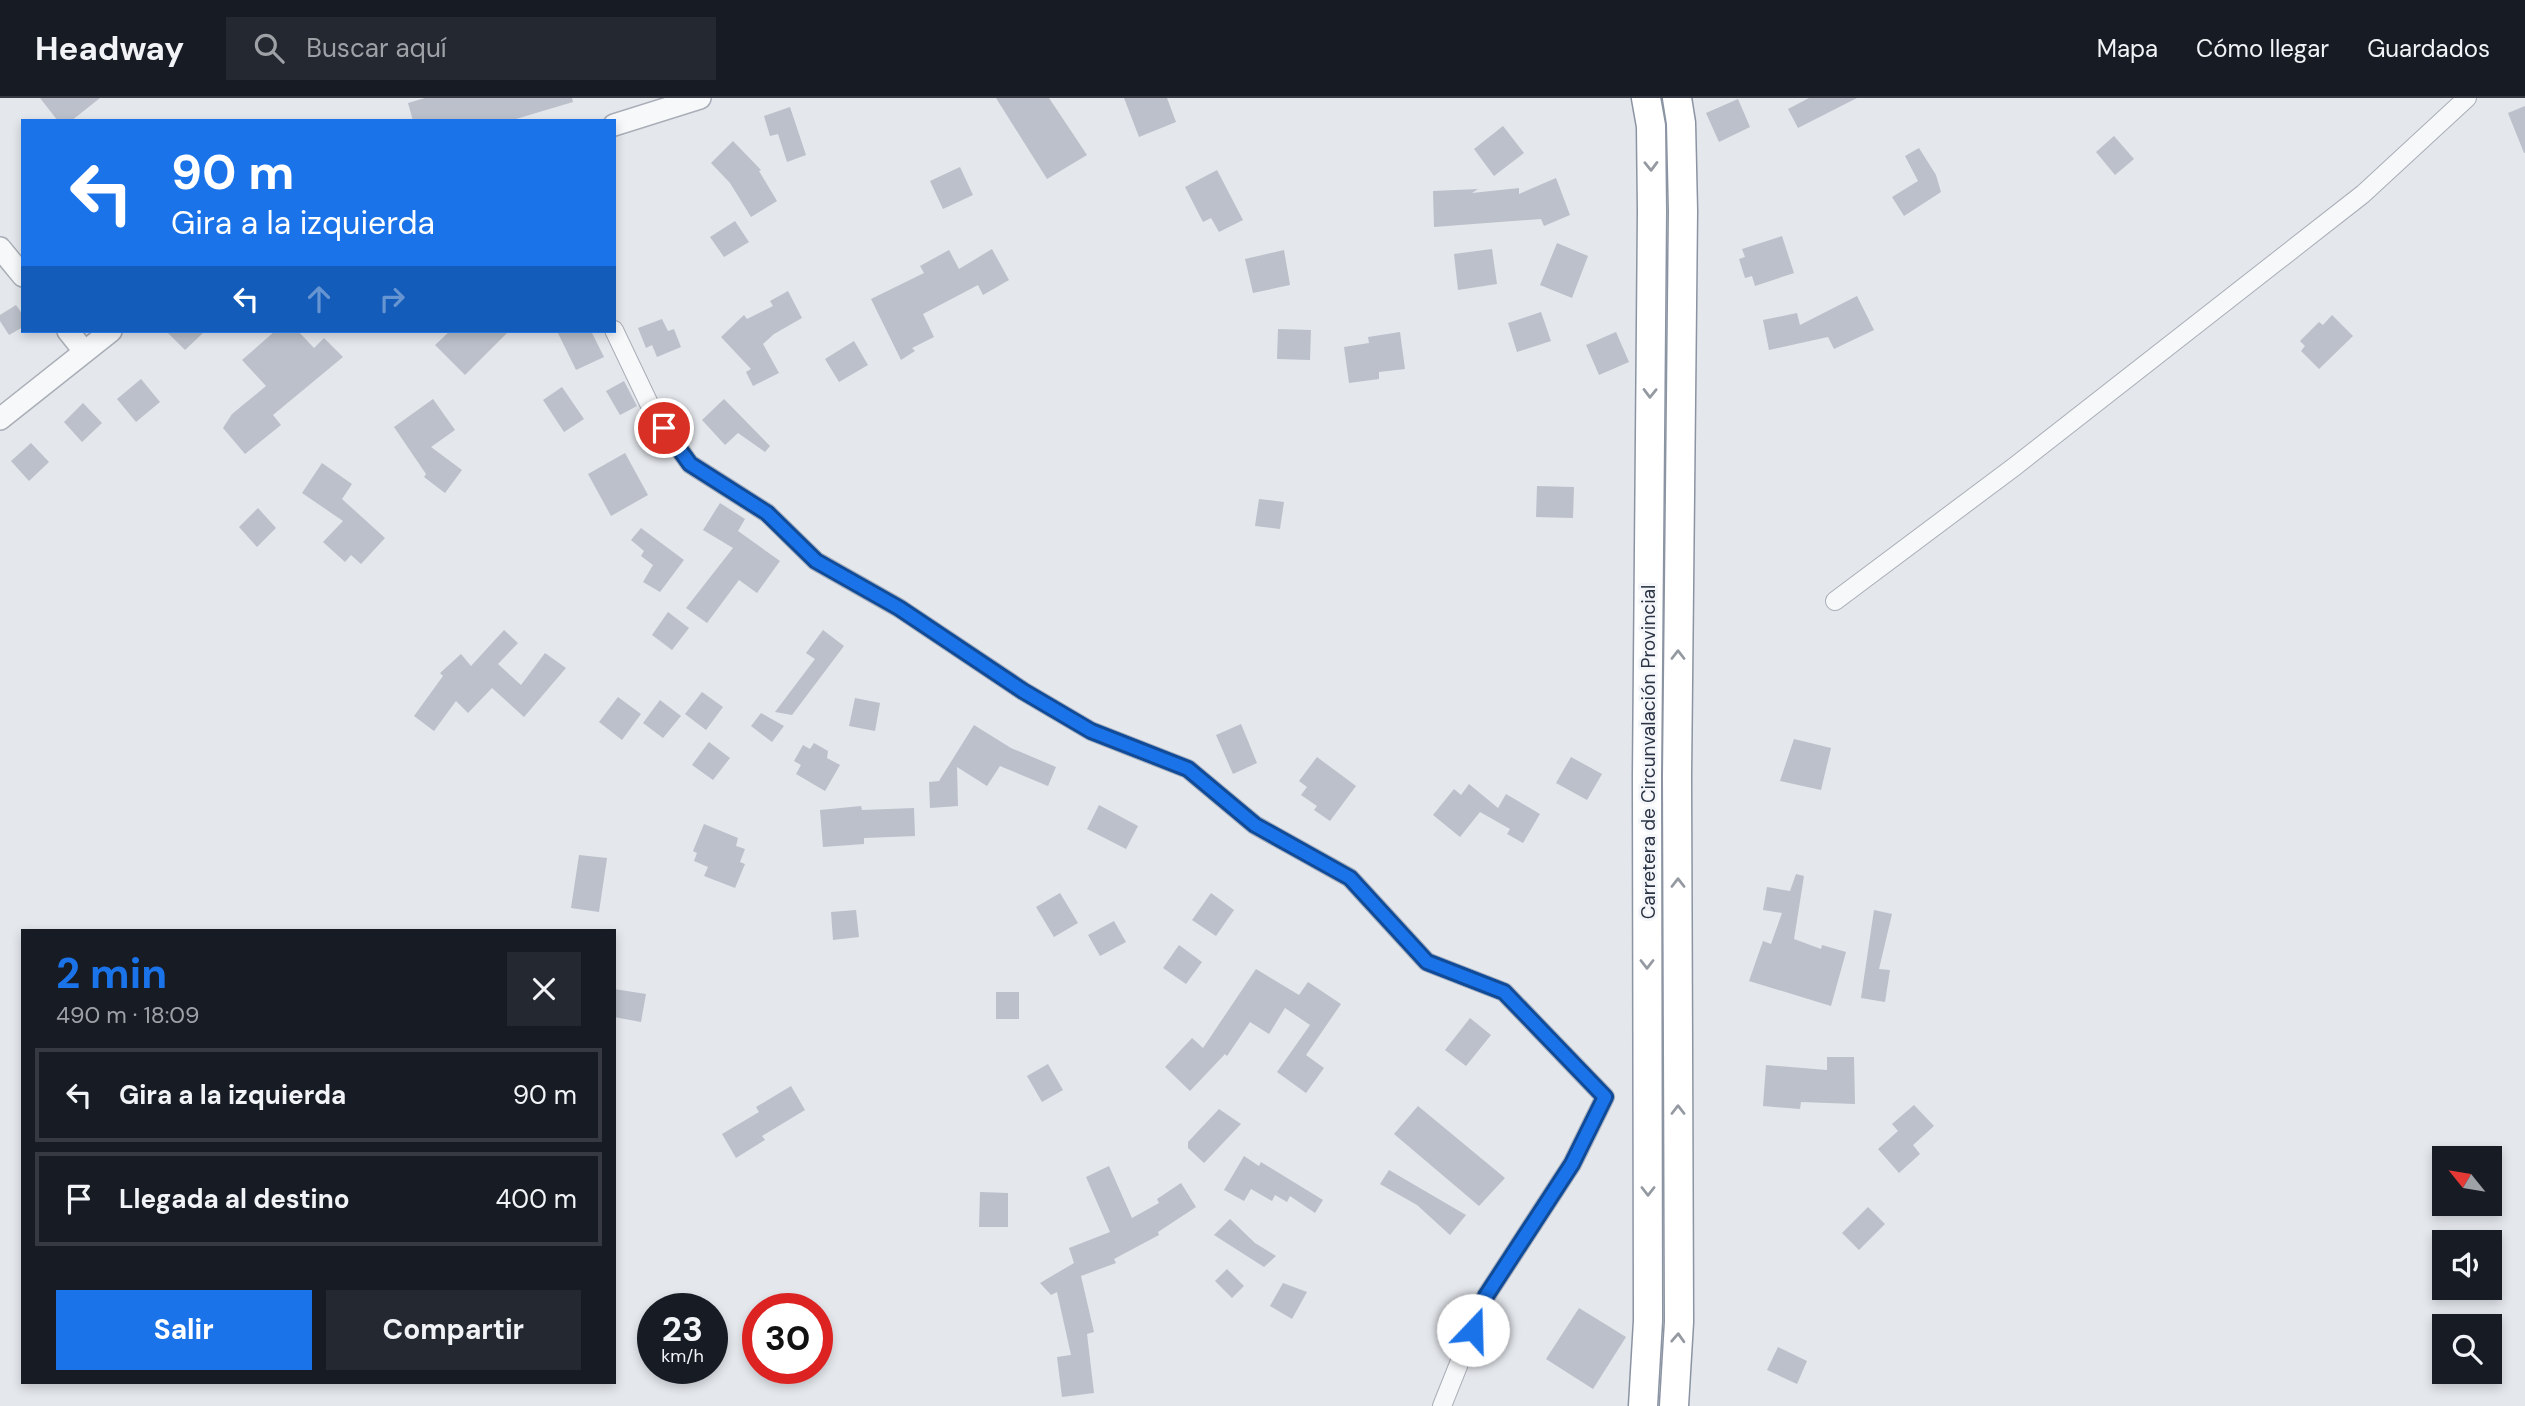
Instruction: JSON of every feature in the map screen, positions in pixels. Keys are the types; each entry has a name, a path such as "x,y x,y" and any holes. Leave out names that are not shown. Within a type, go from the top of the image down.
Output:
{"highway":[{"name":"Carretera de Circunvalación Provincial","path":"1643,1406 1648,1321 1647,763 1652,211 1651,126 1646,98"},
{"name":"Carretera de Circunvalación Provincial","path":"1674,1406 1679,1322 1677,776 1683,211 1681,123 1677,98"}],"street":[{"path":"616,124 700,98"},
{"path":"1835,601 2014,467 2363,194 2467,98"},
{"path":"0,248 21,274"},
{"path":"70,333 84,351"},
{"path":"0,419 108,333"},
{"path":"615,333 654,414 690,464 767,513 816,561 899,608 1023,691 1091,731 1188,769 1255,825 1350,878 1427,962 1504,992 1605,1097 1572,1164 1486,1296 1443,1406"}],"building":[{"path":"40,98 100,98 74,119 56,119"},
{"path":"425,98 572,98 573,102 516,119 412,119 408,103"},
{"path":"996,98 1049,98 1087,155 1047,179"},
{"path":"1124,98 1167,98 1176,122 1139,137"},
{"path":"1809,98 1857,98 1798,128 1788,109"},
{"path":"1738,99 1750,127 1719,142 1706,113"},
{"path":"2525,106 2525,153 2524,153 2508,113"},
{"path":"790,107 806,155 787,162 778,134 770,136 764,116"},
{"path":"1503,126 1524,153 1494,176 1474,149"},
{"path":"2114,136 2134,159 2115,175 2096,152"},
{"path":"733,141 761,170 759,171 777,201 751,217 730,183 711,163"},
{"path":"1919,148 1936,175 1941,192 1904,216 1892,197 1918,181 1905,156"},
{"path":"960,167 973,195 943,209 930,181"},
{"path":"1217,170 1243,220 1219,232 1211,218 1203,222 1185,187"},
{"path":"1556,178 1570,215 1544,226 1541,219 1434,227 1433,191 1478,189 1472,193 1519,188 1519,194"},
{"path":"735,221 749,242 724,257 710,237"},
{"path":"1782,236 1794,273 1755,286 1752,276 1745,278 1739,259 1745,257 1742,249"},
{"path":"1557,243 1588,256 1572,298 1540,285"},
{"path":"992,249 1009,280 983,295 978,285 923,314 934,337 912,348 915,351 901,360 871,299 924,273 920,266 949,250 959,269"},
{"path":"1492,249 1497,284 1458,290 1454,254"},
{"path":"1284,250 1290,285 1253,293 1245,259"},
{"path":"788,291 802,318 774,334 763,344 779,373 753,386 746,372 751,369 721,337 744,315 747,319 773,306 770,301"},
{"path":"1857,296 1874,330 1834,349 1828,337 1769,350 1763,320 1797,313 1800,325"},
{"path":"16,305 21,312 21,328 9,335 0,321 0,315"},
{"path":"1541,312 1551,341 1517,352 1508,323"},
{"path":"2332,315 2353,336 2319,369 2301,351 2305,346 2300,341 2319,322 2323,325"},
{"path":"662,319 668,331 674,329 681,347 657,357 652,345 646,348 638,328"},
{"path":"1278,329 1311,330 1310,360 1277,359"},
{"path":"1400,332 1405,369 1379,372 1379,379 1349,383 1344,347 1369,343 1368,337"},
{"path":"1616,332 1629,362 1599,375 1586,345"},
{"path":"168,333 203,333 185,350"},
{"path":"273,333 300,333 314,348 324,338 343,357 273,415 281,425 245,454 223,428 232,414 266,386 242,360"},
{"path":"448,333 507,333 465,375 435,345"},
{"path":"558,333 592,333 604,357 576,370"},
{"path":"854,341 868,365 839,382 825,359"},
{"path":"141,379 160,402 136,422 117,399"},
{"path":"624,381 637,406 620,415 606,391"},
{"path":"562,387 584,419 564,432 543,400"},
{"path":"433,399 455,430 431,447 462,470 445,493 424,477 426,474 394,427"},
{"path":"724,399 770,446 765,452 738,433 725,445 702,420"},
{"path":"83,403 102,423 82,442 64,422"},
{"path":"31,443 49,462 29,481 11,461"},
{"path":"625,453 648,495 611,516 588,474"},
{"path":"322,463 352,484 342,499 385,538 361,564 351,555 345,562 323,542 343,521 302,493"},
{"path":"1537,486 1574,487 1573,518 1536,517"},
{"path":"1259,499 1284,502 1280,529 1255,526"},
{"path":"720,503 745,519 738,531 780,561 757,593 739,580 707,623 686,608 733,548 703,530"},
{"path":"258,508 276,528 257,547 239,527"},
{"path":"641,528 684,560 660,592 643,582 653,565 641,556 644,551 631,540"},
{"path":"668,612 689,628 672,650 652,635"},
{"path":"504,630 518,643 498,664 521,685 545,653 566,668 524,717 492,688 468,713 456,701 434,731 414,716 443,676 440,673 461,654 471,666"},
{"path":"823,630 844,646 792,715 775,712 815,659 806,653"},
{"path":"702,692 723,707 706,730 685,714"},
{"path":"618,697 641,714 622,740 599,722"},
{"path":"855,698 880,703 875,731 849,726"},
{"path":"660,700 681,716 663,738 643,723"},
{"path":"761,713 784,726 772,742 751,726"},
{"path":"1241,724 1257,763 1233,774 1216,735"},
{"path":"974,725 1011,748 1056,767 1048,786 1000,766 987,786 957,767 958,806 930,808 929,782 939,781"},
{"path":"1794,739 1831,748 1821,790 1780,781"},
{"path":"709,742 730,758 713,780 692,765"},
{"path":"814,743 828,751 827,758 840,765 825,791 796,774 801,765 794,761 803,745 810,749"},
{"path":"1317,757 1356,786 1330,821 1314,810 1317,806 1301,795 1307,787 1299,781"},
{"path":"1571,757 1602,774 1587,800 1556,783"},
{"path":"1469,784 1498,808 1506,794 1540,814 1523,843 1507,834 1510,829 1480,812 1460,837 1433,815 1454,789 1461,795"},
{"path":"1099,805 1138,826 1126,849 1087,829"},
{"path":"861,806 862,810 914,808 915,836 864,838 864,844 823,847 820,810"},
{"path":"704,824 738,838 736,846 745,849 740,862 745,864 735,888 704,876 708,867 694,861 697,853 693,851"},
{"path":"579,855 607,858 599,912 571,908"},
{"path":"1796,874 1804,876 1794,939 1821,949 1822,945 1846,952 1831,1006 1749,981 1763,941 1771,944 1782,913 1763,910 1767,887 1790,891"},
{"path":"1060,893 1078,923 1054,937 1036,907"},
{"path":"1211,893 1234,910 1216,936 1192,920"},
{"path":"856,910 859,937 833,940 831,912"},
{"path":"1874,910 1892,914 1879,969 1890,970 1885,1002 1861,998"},
{"path":"1114,921 1126,942 1100,956 1088,935"},
{"path":"1179,945 1202,962 1186,984 1163,968"},
{"path":"1256,969 1299,995 1308,982 1341,1004 1306,1055 1324,1068 1306,1093 1277,1072 1310,1025 1285,1008 1269,1034 1250,1022 1227,1056 1225,1054 1190,1091 1165,1067 1192,1038 1203,1048"},
{"path":"616,989 646,994 641,1022 616,1017"},
{"path":"996,992 1019,992 1019,1019 996,1019"},
{"path":"1470,1018 1491,1035 1466,1066 1445,1050"},
{"path":"1827,1057 1854,1057 1855,1104 1801,1102 1800,1109 1763,1106 1766,1065 1827,1070"},
{"path":"1048,1064 1063,1090 1042,1102 1027,1076"},
{"path":"791,1086 805,1110 762,1136 765,1140 736,1158 722,1134 759,1112 756,1107"},
{"path":"1914,1105 1934,1126 1913,1145 1920,1154 1899,1173 1878,1149 1898,1131 1892,1124"},
{"path":"1418,1106 1505,1178 1479,1206 1394,1134"},
{"path":"1219,1109 1241,1124 1204,1163 1188,1148 1188,1142"},
{"path":"1244,1156 1259,1166 1261,1162 1323,1200 1315,1213 1290,1196 1287,1202 1275,1195 1272,1201 1251,1189 1244,1201 1224,1190"},
{"path":"1109,1166 1132,1218 1159,1203 1157,1199 1181,1183 1196,1207 1158,1232 1159,1235 1114,1259 1116,1263 1081,1276 1094,1332 1087,1334 1094,1393 1062,1397 1057,1357 1071,1355 1057,1292 1051,1295 1040,1283 1074,1263 1069,1248 1110,1232 1086,1177"},
{"path":"1389,1170 1466,1215 1450,1235 1417,1205 1380,1184"},
{"path":"980,1192 1008,1193 1008,1227 979,1227"},
{"path":"1868,1207 1885,1224 1859,1250 1842,1233"},
{"path":"1230,1219 1255,1243 1276,1256 1264,1267 1214,1235"},
{"path":"1227,1269 1244,1286 1232,1298 1215,1281"},
{"path":"1283,1283 1307,1292 1292,1319 1270,1306"},
{"path":"1579,1308 1626,1337 1593,1389 1546,1359"},
{"path":"1778,1347 1807,1361 1797,1384 1767,1370"}],"route":[{"path":"664,428 690,464 767,513 804,551 827,569 899,608 1023,691 1091,731 1188,769 1206,781 1255,825 1350,878 1406,943 1427,962 1504,992 1605,1097 1572,1164 1486,1296 1473,1330"}]}
